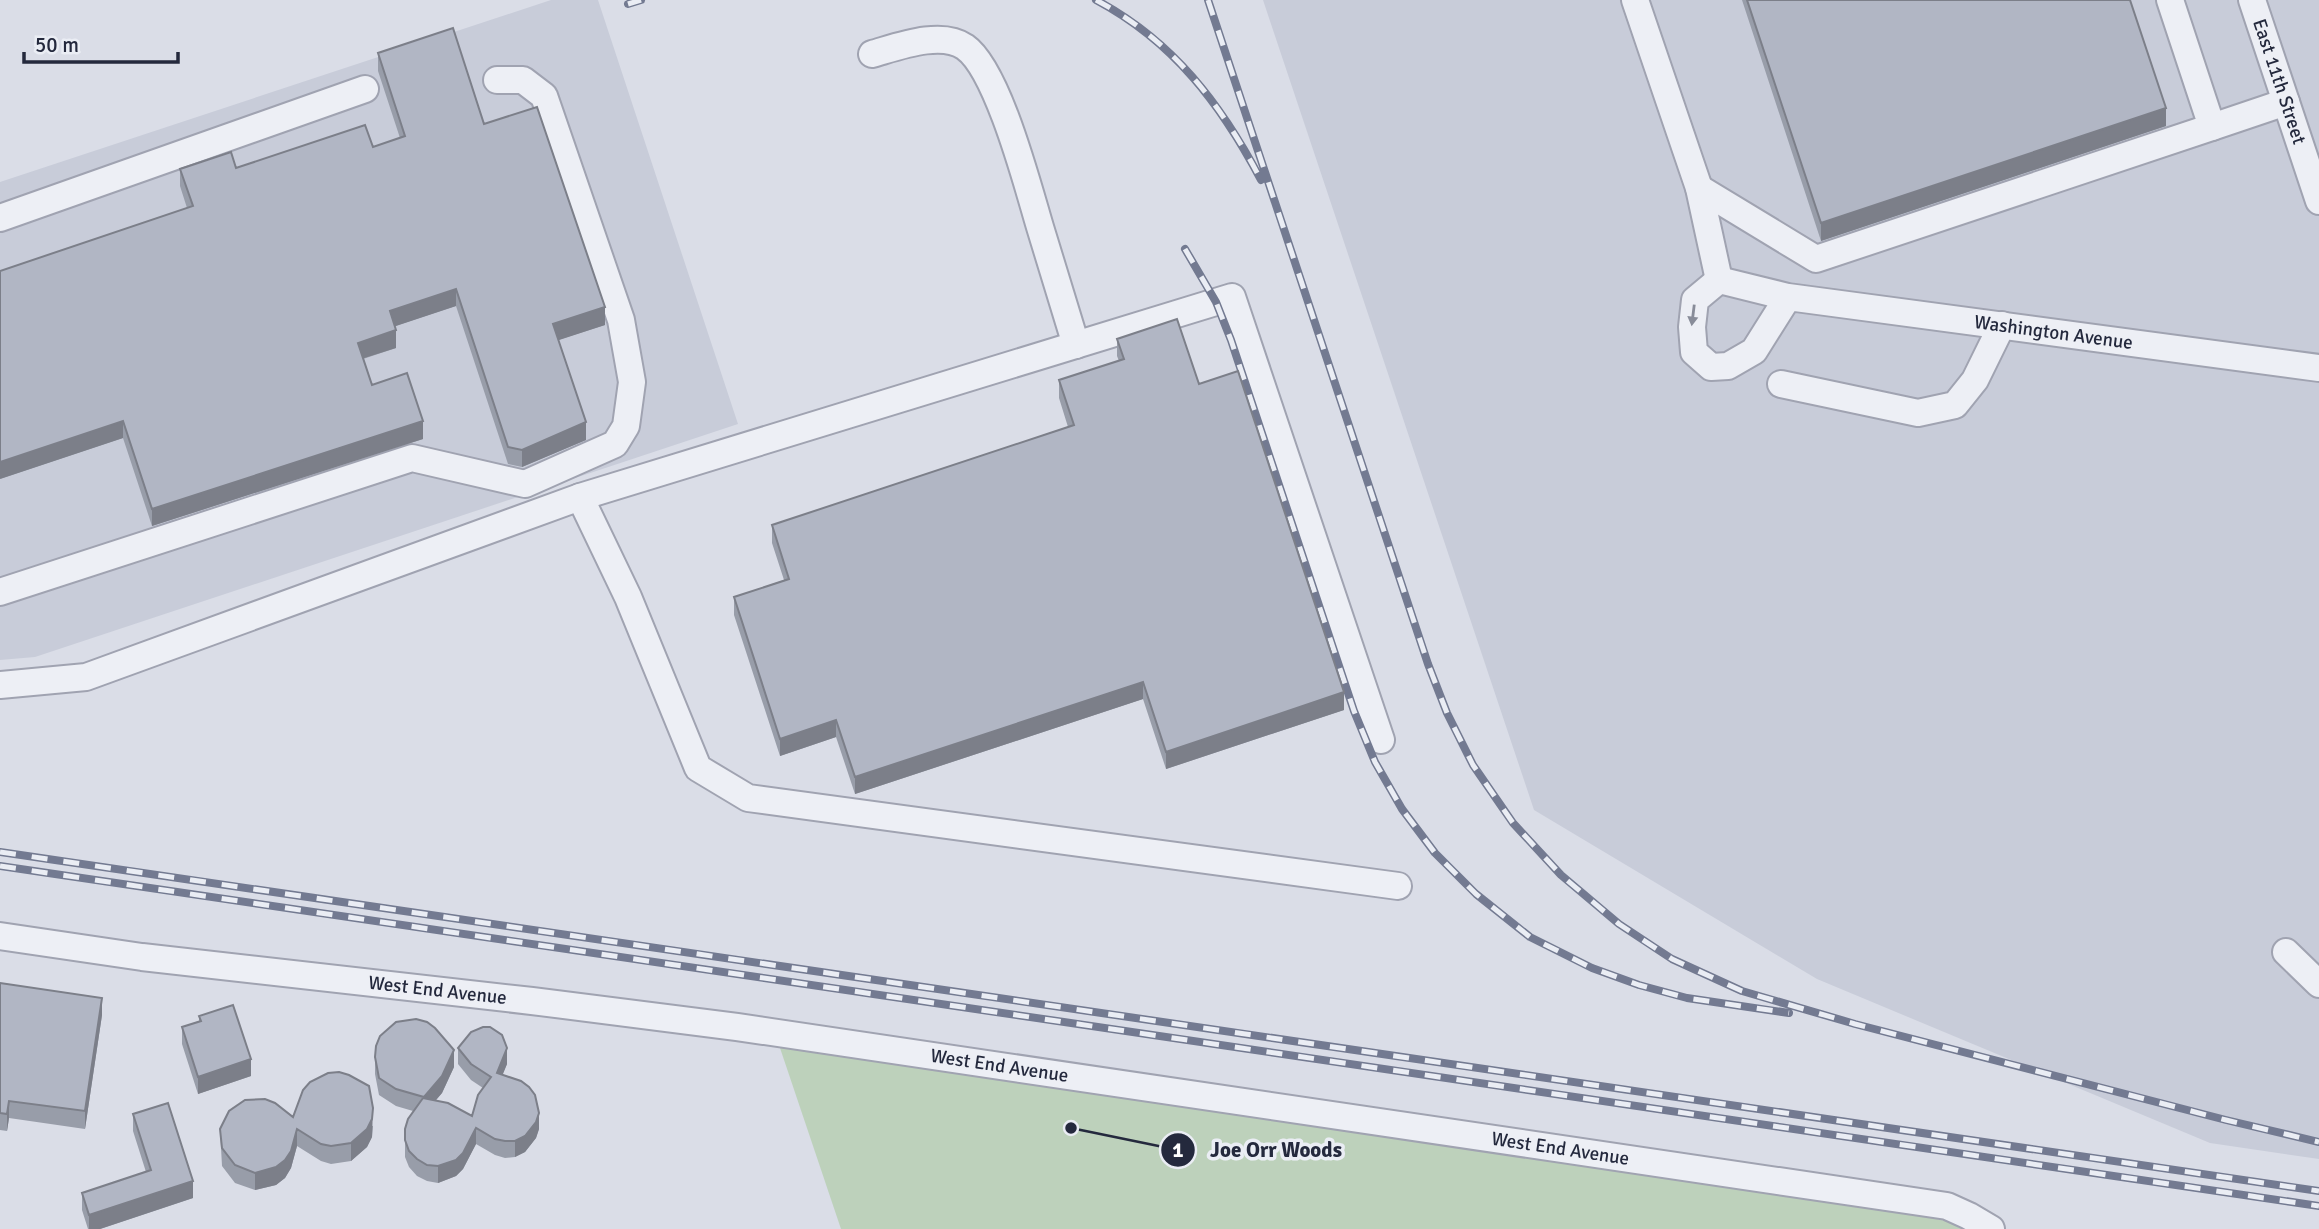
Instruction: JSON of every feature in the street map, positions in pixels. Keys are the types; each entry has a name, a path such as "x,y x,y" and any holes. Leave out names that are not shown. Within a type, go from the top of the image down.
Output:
{"street":[{"path":"1635,0 1699,188 1719,280 1695,300 1692,327 1694,352 1711,367 1728,366 1754,351 1788,297"},
{"path":"2170,0 2212,127"},
{"name":"East 11th Street","path":"2252,0 2319,201"},
{"path":"872,54 919,41 947,40 964,46 977,60 995,91 1018,154 1076,345"},
{"path":"0,593 412,458 525,484 615,444 626,426 632,382 621,320 544,96 523,80 497,80"},
{"path":"0,218 365,89"},
{"path":"1699,188 1816,259 2286,102"},
{"name":"Washington Avenue","path":"1719,280 1788,297 2319,368"},
{"path":"0,685 86,677 580,497 1232,297 1381,740"},
{"path":"1781,384 1918,413 1955,405 1975,380 2002,326"},
{"path":"580,497 628,597 698,768 748,798 1398,886"},
{"name":"West End Avenue","path":"0,936 142,957 532,1001 764,1031 1947,1206 1990,1229"},
{"path":"2286,952 2319,985"}],"shaded area":[{"path":"551,0 598,0 738,424 35,657 0,660 0,182"},
{"path":"1263,0 2319,0 2319,1159 2210,1143 1817,979 1534,810"}],"green space":[{"path":"779,1045 1892,1210 1952,1222 1969,1229 841,1229"}],"building":[{"path":"1747,0 2130,0 2166,108 1821,223"},
{"path":"453,28 484,124 537,107 605,307 553,324 586,422 522,450 508,447 456,289 390,311 396,330 358,343 372,385 407,373 423,421 152,509 123,421 0,462 0,271 193,206 180,169 231,152 236,168 365,125 373,147 405,136 378,53"},
{"path":"1177,319 1199,384 1238,371 1344,692 1166,752 1143,682 855,777 836,720 780,739 734,597 789,579 772,525 1074,425 1059,380 1124,359 1117,339"},
{"path":"0,983 102,998 85,1111 9,1101 7,1114 0,1113"},
{"path":"233,1005 251,1059 198,1077 182,1027 201,1021 199,1016"},
{"path":"416,1019 435,1028 454,1050 442,1076 424,1097 396,1089 379,1078 375,1057 380,1036 396,1022"},
{"path":"490,1027 502,1035 507,1048 497,1073 521,1081 529,1087 535,1095 539,1113 536,1122 525,1136 515,1141 495,1139 476,1128 463,1153 456,1160 438,1166 427,1165 409,1151 405,1140 408,1119 423,1098 448,1103 472,1116 478,1095 491,1077 471,1064 458,1048 471,1032"},
{"path":"339,1072 369,1086 373,1108 367,1129 351,1143 331,1146 321,1144 297,1129 291,1151 285,1160 276,1167 255,1173 235,1165 222,1148 220,1129 229,1111 245,1100 265,1099 293,1117 303,1090 310,1082 328,1073"},
{"path":"168,1103 193,1181 89,1215 82,1193 151,1170 133,1114"}],"railway":[{"path":"628,4 641,0"},
{"path":"1096,0 1149,35 1192,77 1212,100 1261,180"},
{"path":"1208,0 1428,664 1447,713 1473,765 1513,823 1561,875 1619,924 1672,959 1742,991 1855,1024 2319,1142"},
{"path":"1185,249 1216,302 1231,340 1354,711 1375,762 1402,809 1435,853 1476,894 1530,937 1592,968 1687,998 1789,1013"},
{"path":"0,852 2319,1191"},
{"path":"0,866 2319,1206"}],"place":[{"name":"Joe Orr Woods","path":"1071,1128"}]}
